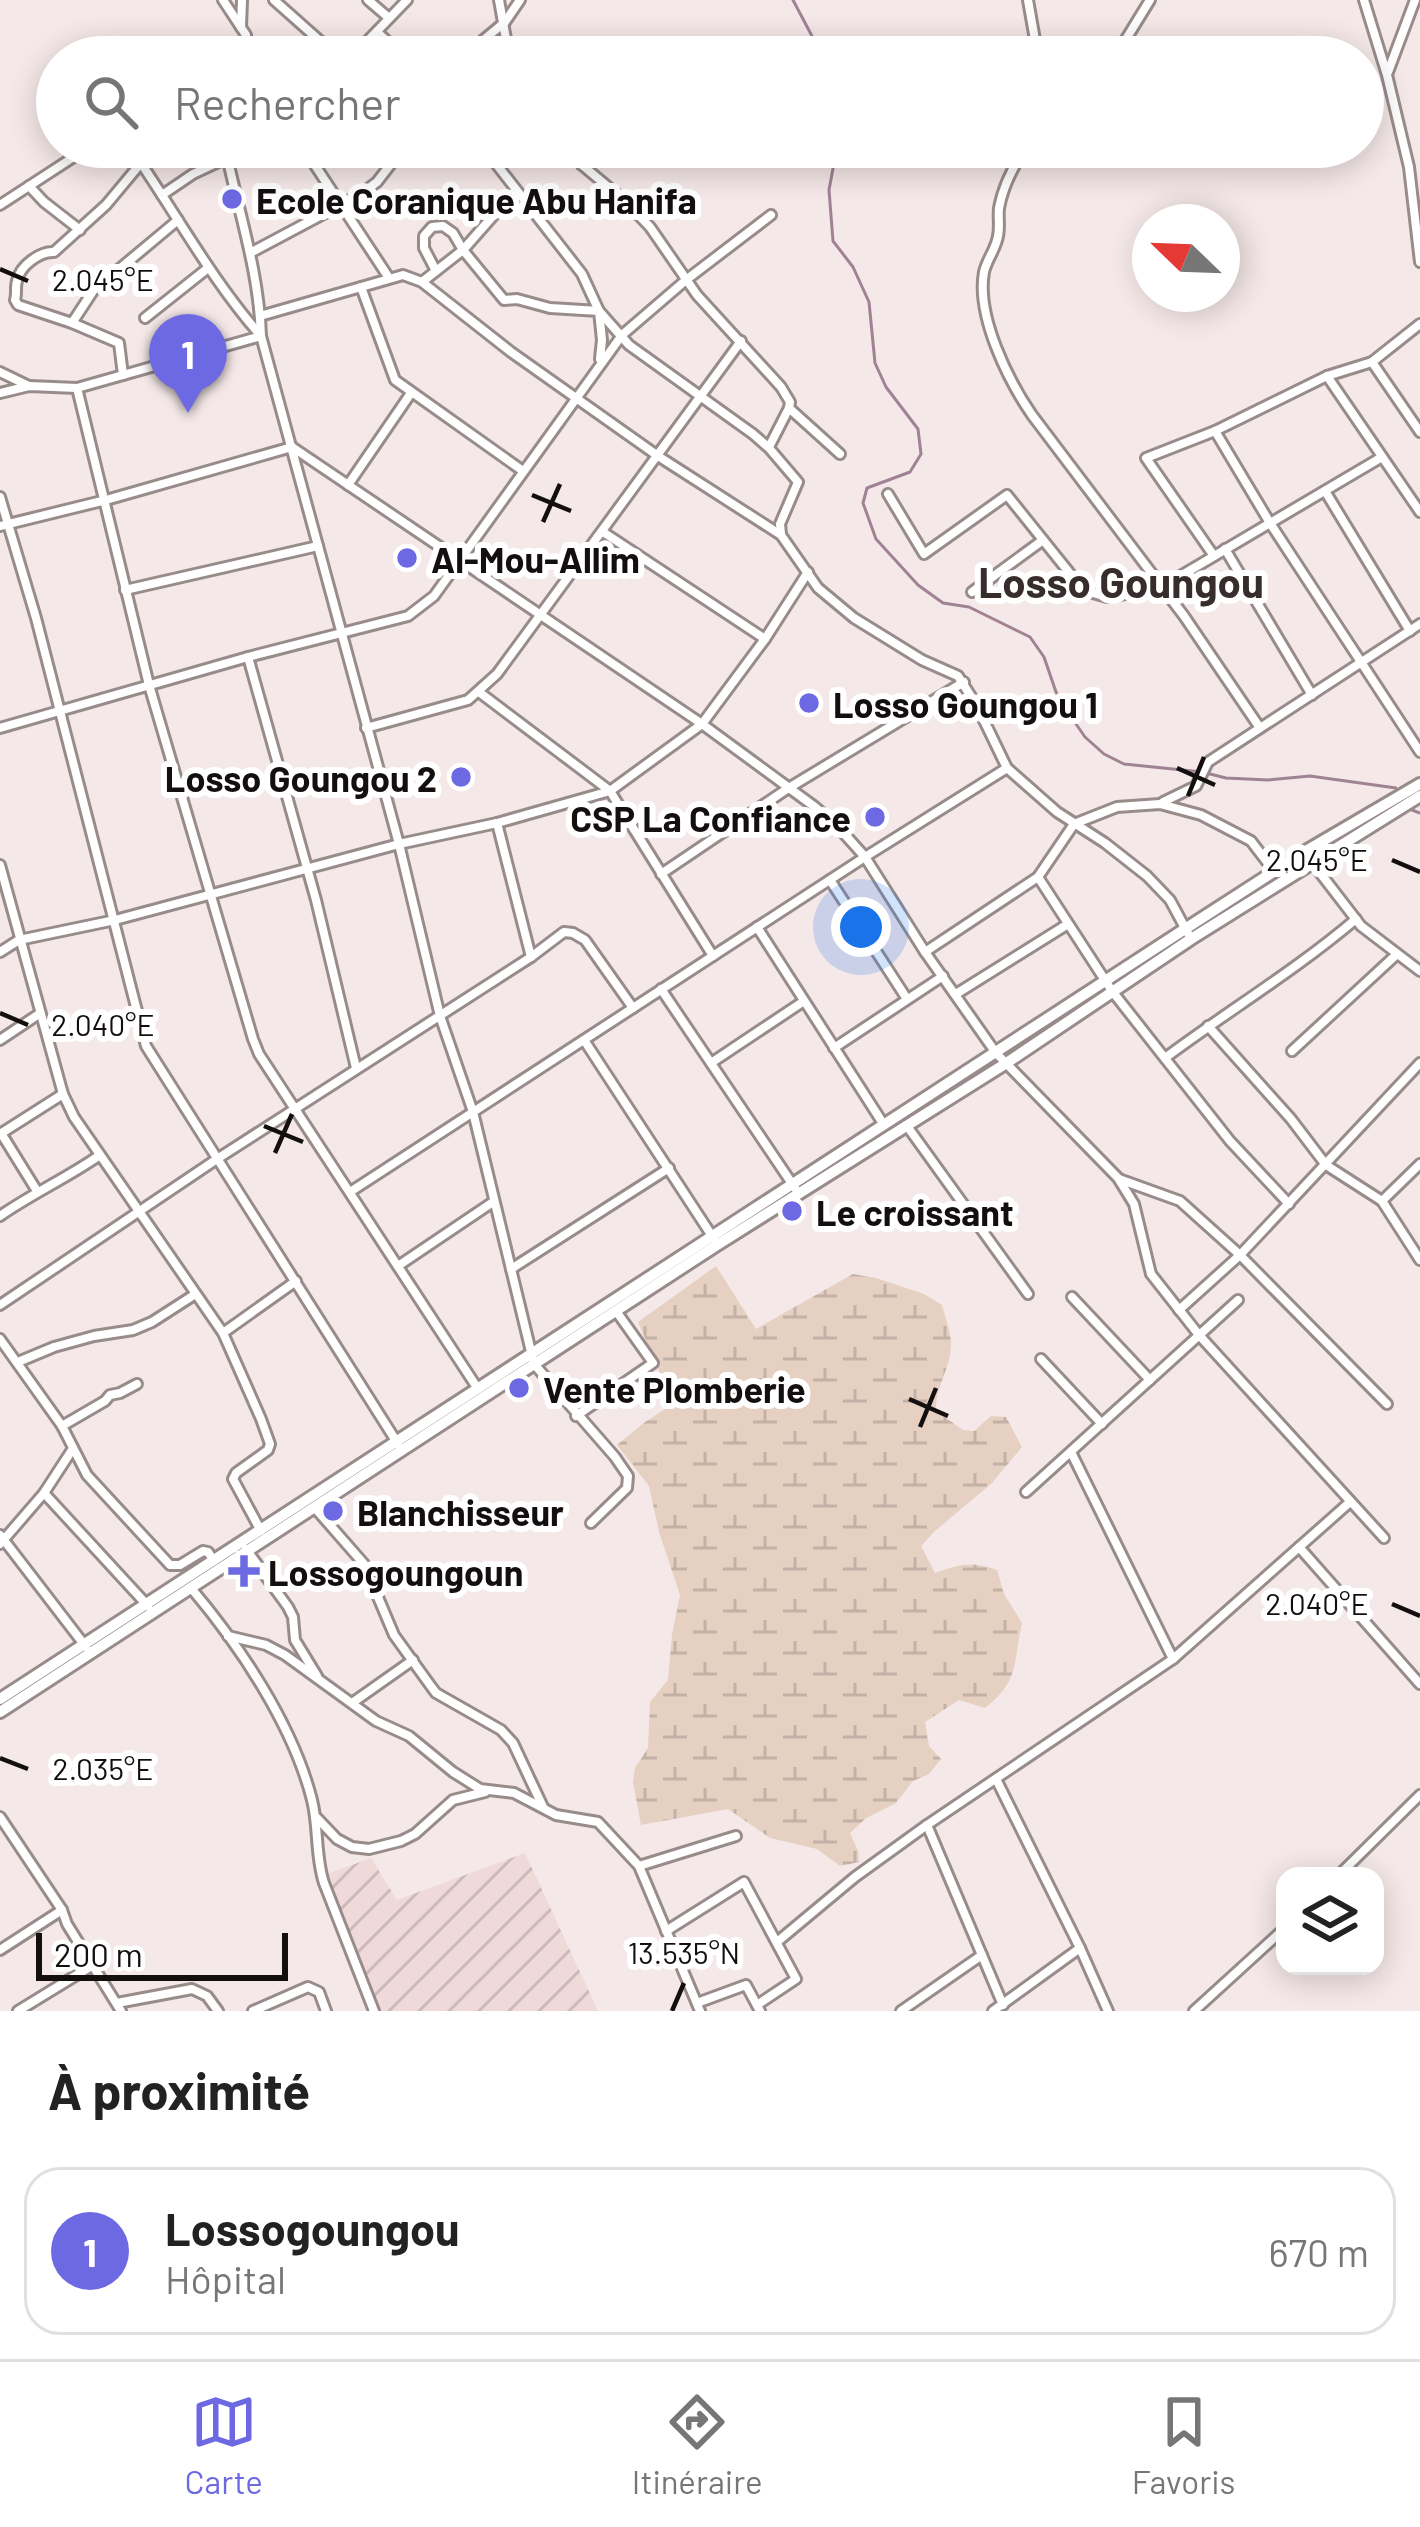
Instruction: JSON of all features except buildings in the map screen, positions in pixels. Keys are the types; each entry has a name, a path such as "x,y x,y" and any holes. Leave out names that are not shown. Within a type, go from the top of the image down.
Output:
{"main road":[{"path":"0,1712 214,1561 246,1547 261,1531 796,1189 907,1126 1000,1058 1420,784"},
{"path":"1188,934 1274,871 1420,796"},
{"path":"796,1189 884,1125 1000,1058"},
{"path":"534,1358 616,1311 715,1240"},
{"path":"149,1608 191,1588 398,1447"},
{"path":"0,1699 87,1649"}],"street":[{"path":"223,0 245,36"},
{"path":"241,28 242,0"},
{"path":"274,0 314,36"},
{"path":"368,0 389,18"},
{"path":"373,36 407,0"},
{"path":"499,0 506,36"},
{"path":"488,36 520,0"},
{"path":"1028,0 1034,36"},
{"path":"1128,36 1150,0"},
{"path":"1364,0 1375,36"},
{"path":"1387,75 1415,0"},
{"path":"377,32 381,36"},
{"path":"1384,65 1409,167 1420,262"},
{"path":"0,205 57,168"},
{"path":"123,375 119,343 16,304 16,281 38,255 54,252 80,230 136,168"},
{"path":"143,168 232,303 261,336"},
{"path":"162,195 202,168"},
{"path":"230,168 250,253 261,336 399,844 440,1016 473,1112 534,1358 576,1416 626,1470 629,1481 591,1523"},
{"path":"317,168 389,278"},
{"path":"250,253 340,206 377,182 388,168"},
{"path":"498,168 582,274 599,311 629,345 769,448 798,482 780,524 781,535"},
{"path":"586,168 638,214 686,280 781,387 789,408 769,448"},
{"path":"1013,168 1003,194 998,240 984,273 989,325 1019,395 1184,616 1260,728"},
{"path":"29,186 80,230"},
{"path":"422,282 464,250 515,191"},
{"path":"0,728 408,616 434,596 622,335 771,215"},
{"path":"73,323 93,291 178,220"},
{"path":"436,271 424,248 427,231 435,226 448,228 505,300 599,311"},
{"path":"146,318 208,268"},
{"path":"260,316 403,274 422,282 658,456 781,535 818,588 854,618 958,676 1007,769 1147,876 1170,901 1188,934"},
{"path":"361,287 395,380 523,471"},
{"path":"598,366 602,352 599,311"},
{"path":"1214,556 1146,458 1215,431 1327,376 1372,362 1420,324"},
{"path":"0,393 29,386 77,388 261,336"},
{"path":"366,728 454,705 479,692 497,674 740,340"},
{"path":"1372,362 1420,432"},
{"path":"0,372 29,386"},
{"path":"1327,376 1420,512"},
{"path":"77,388 149,685 253,1040 480,1394"},
{"path":"348,485 411,393"},
{"path":"789,408 840,454"},
{"path":"1215,431 1420,752"},
{"path":"292,447 703,724 814,806 865,857 1000,1058 1118,1178 1134,1204 1151,1274 1179,1310 1384,1538"},
{"path":"3,525 292,447"},
{"path":"888,494 924,554 1007,495 1076,581 1107,597 1160,588 1382,457"},
{"path":"1325,490 1410,631"},
{"path":"0,497 3,525 27,586 146,1046 398,1447"},
{"path":"602,532 765,639"},
{"path":"972,592 1043,540"},
{"path":"125,590 318,546"},
{"path":"1225,549 1312,694"},
{"path":"0,952 19,940 211,896 610,791 703,724 808,572"},
{"path":"1160,803 1196,786 1208,762 1420,624"},
{"path":"248,657 356,1069"},
{"path":"661,874 788,789 964,682"},
{"path":"479,692 610,791 713,956"},
{"path":"350,1192 1007,769"},
{"path":"925,952 1038,877 1074,824 1117,806 1160,803 1202,815 1251,841 1274,871"},
{"path":"497,823 531,957"},
{"path":"1307,858 1356,920 1420,971"},
{"path":"0,865 63,1094 74,1117 223,1333 252,1397 270,1444 233,1477 261,1531"},
{"path":"1038,877 1109,986 1230,1141 1289,1204"},
{"path":"830,880 908,999"},
{"path":"1165,1058 1356,920"},
{"path":"956,994 1068,924"},
{"path":"757,928 884,1125"},
{"path":"0,1305 564,932 587,942 633,1008"},
{"path":"1292,1051 1396,955"},
{"path":"834,1048 943,976"},
{"path":"661,989 796,1189"},
{"path":"711,1063 804,1001"},
{"path":"0,1040 39,1014"},
{"path":"1208,1026 1327,1166 1382,1202 1420,1260"},
{"path":"584,1040 715,1240"},
{"path":"1179,1310 1327,1166 1420,1063"},
{"path":"37,1191 0,1134 63,1094"},
{"path":"907,1126 1028,1294"},
{"path":"0,1216 100,1155"},
{"path":"1382,1202 1420,1164"},
{"path":"511,1269 668,1168"},
{"path":"1118,1178 1180,1201 1387,1404"},
{"path":"398,1266 493,1202"},
{"path":"223,1333 296,1281"},
{"path":"18,1362 54,1347 134,1330 194,1294"},
{"path":"1072,1297 1150,1380"},
{"path":"1026,1492 1238,1300"},
{"path":"576,1416 653,1363 616,1311"},
{"path":"0,1339 106,1498 170,1565 180,1565 203,1551 214,1561"},
{"path":"1042,1358 1102,1424"},
{"path":"62,1426 137,1384"},
{"path":"72,1450 44,1493 2,1540 87,1649"},
{"path":"1071,1452 1173,1660"},
{"path":"44,1493 149,1608"},
{"path":"777,1942 927,1825 1173,1660 1350,1502"},
{"path":"314,1507 364,1564 394,1635 436,1693 500,1730 513,1743 544,1808"},
{"path":"246,1547 288,1607 295,1640 319,1679"},
{"path":"1299,1547 1420,1684"},
{"path":"191,1588 228,1636 292,1742 313,1802 318,1865 374,2011"},
{"path":"228,1636 286,1655 480,1789 514,1793 556,1815 598,1822 639,1866 666,1931 698,2007 746,1984 758,2008 796,1978 744,1882 666,1931"},
{"path":"352,1703 413,1660"},
{"path":"996,1780 1108,2011"},
{"path":"314,1815 337,1840 369,1849 415,1834 453,1800 492,1790"},
{"path":"1347,1867 1420,1795"},
{"path":"0,1817 119,2007 193,1989 207,1996 218,2011"},
{"path":"927,1825 1003,2005"},
{"path":"639,1866 736,1835"},
{"path":"0,1950 62,1910"},
{"path":"1194,2011 1276,1936"},
{"path":"993,2011 1080,1948"},
{"path":"901,2011 982,1955"},
{"path":"18,2011 93,1966"},
{"path":"253,2011 308,1988 319,1992 326,2011"}],"shaded area":[{"path":"525,1853 598,2011 378,2011 322,1876 371,1858 397,1900"}],"green space":[{"path":"716,1266 756,1329 853,1274 924,1294 942,1305 951,1339 936,1411 963,1430 974,1431 991,1416 1006,1417 1022,1447 992,1483 921,1546 935,1573 966,1565 997,1570 1004,1594 1022,1623 1010,1680 985,1708 959,1700 925,1722 929,1746 941,1759 929,1774 913,1781 896,1803 866,1818 850,1833 859,1862 840,1866 817,1849 770,1838 728,1809 641,1825 635,1768 648,1748 650,1702 668,1680 680,1595 649,1486 617,1445 673,1404 638,1322"}],"waterway":[{"path":"793,0 812,36"},
{"path":"833,168 829,190 833,241 853,267 869,302 875,363 886,387 918,429 921,454 910,472 867,488 863,503 876,539 918,585 943,603 969,607 1030,637 1044,657 1056,692 1085,737 1124,764 1226,778 1310,776 1396,788"},
{"path":"1412,810 1420,813"}],"place":[{"name":"Ecole Coranique Abu Hanifa","path":"232,199"},
{"name":"Lossogoungou","path":"188,413"},
{"name":"Al-Mou-Allim","path":"407,558"},
{"name":"Losso Goungou 1","path":"809,703"},
{"name":"Losso Goungou 2","path":"461,777"},
{"name":"CSP La Confiance","path":"875,817"},
{"name":"Le croissant","path":"792,1211"},
{"name":"Vente Plomberie","path":"519,1388"},
{"name":"Blanchisseur","path":"333,1511"},
{"name":"Lossogoungoun","path":"244,1571"}],"district":[{"name":"Losso Goungou","path":"1121,581"}]}
